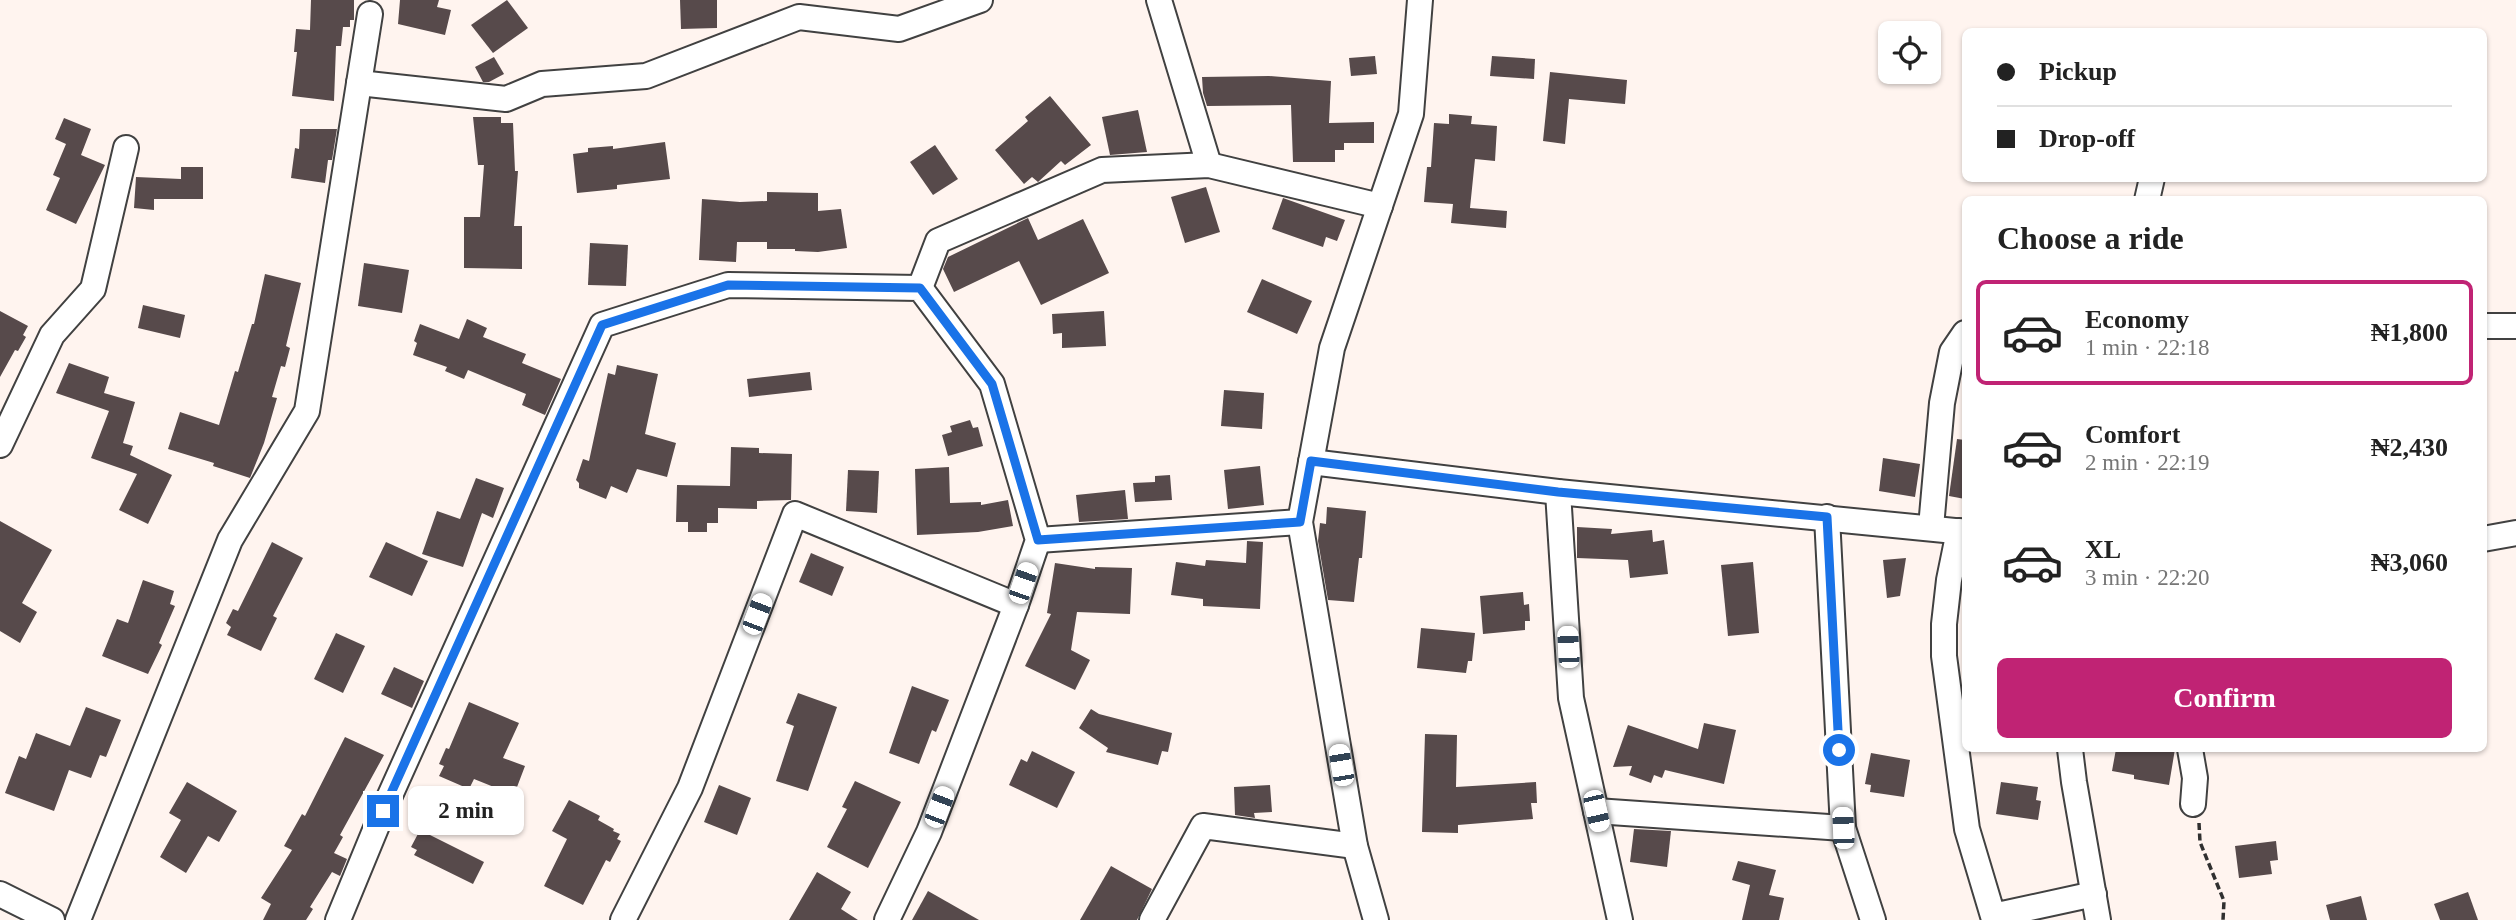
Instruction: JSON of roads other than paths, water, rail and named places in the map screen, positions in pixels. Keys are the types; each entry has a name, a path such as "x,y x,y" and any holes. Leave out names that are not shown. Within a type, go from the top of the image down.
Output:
{"street":[{"path":"359,83 506,99 542,84 646,76 799,17 899,29 980,0"},
{"path":"1158,0 1209,165"},
{"path":"1376,920 1355,846 1300,522 1332,348 1411,114 1420,0"},
{"path":"78,920 230,540 307,411 370,14"},
{"path":"0,444 52,335 93,289 126,148"},
{"path":"920,288 938,241 1102,170 1209,165 1380,206"},
{"path":"338,920 388,799 602,325 728,285 920,288"},
{"path":"887,920 929,832 1016,605 1038,540 992,384 920,288"},
{"path":"2487,326 2516,326"},
{"path":"1931,527 1942,403 1952,352 1962,337"},
{"path":"1311,461 1558,492 1962,531 1948,580 1944,656 1967,829 1993,916 2094,894"},
{"path":"1558,492 1571,698 1620,920"},
{"path":"623,920 690,788 795,514 1016,605"},
{"path":"1827,517 1843,828 1873,920"},
{"path":"1038,540 1300,522"},
{"path":"2487,538 2516,533"},
{"path":"2070,752 2098,920"},
{"path":"2191,752 2195,778 2193,804"},
{"path":"1596,811 1843,828"},
{"path":"1152,920 1203,826 1355,846"},
{"path":"0,894 52,920"}]}
